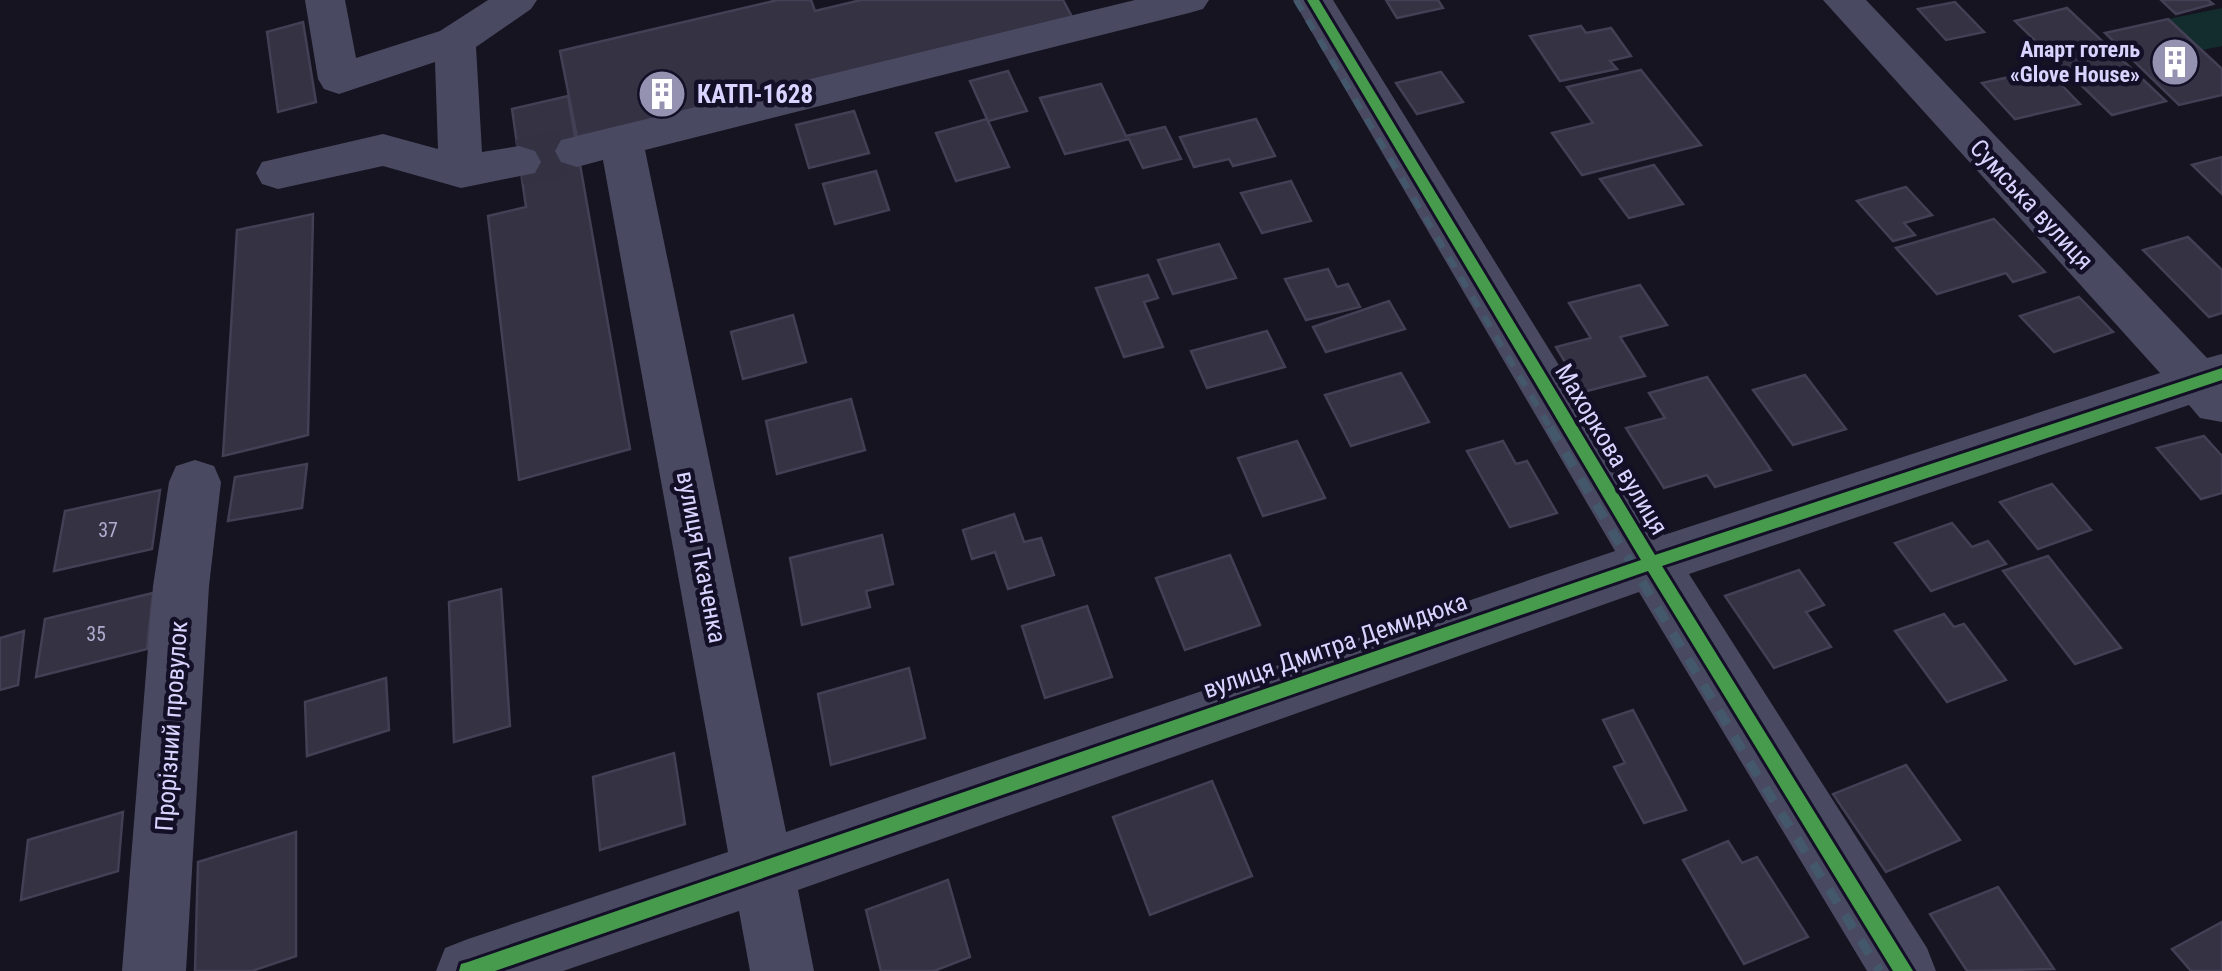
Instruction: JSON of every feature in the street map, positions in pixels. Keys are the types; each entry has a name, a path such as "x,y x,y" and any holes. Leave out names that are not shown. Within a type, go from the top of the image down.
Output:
{"street":[{"path":"326,0 339,79 456,40 518,0"},
{"name":"вулиця Ткаченка","path":"782,971 600,147 1189,0"},
{"name":"Махоркова вулиця","path":"1313,0 1650,561 1904,971"},
{"name":"Сумська вулиця","path":"1843,0 2214,388"},
{"path":"456,40 460,172"},
{"path":"278,173 383,150 460,172 519,162"},
{"name":"вулиця Дмитра Демидюка","path":"468,971 763,873 1650,561 2214,388"},
{"name":"Прорізний провулок","path":"154,971 181,586 195,482"}],"green space":[{"path":"2222,8 2222,46 2202,50 2168,19"}],"building":[{"name":"КАТП-1628","path":"778,0 811,0 815,11 861,0 1063,0 1072,17 577,137 560,51"},
{"path":"1386,0 1438,0 1443,8 1397,18"},
{"path":"2161,0 2208,0 2213,4 2176,14"},
{"path":"1955,2 1984,32 1946,40 1918,9"},
{"path":"2067,8 2166,101 2112,115 2015,21"},
{"name":"Апарт готель «Glove House»","path":"2168,19 2222,69 2222,95 2179,105 2105,33"},
{"path":"303,22 316,102 278,112 267,32"},
{"path":"1581,26 1586,33 1611,28 1631,56 1610,61 1617,69 1560,81 1530,36"},
{"path":"2046,69 2080,104 2015,119 1982,83"},
{"path":"1641,70 1701,145 1582,175 1552,133 1593,123 1567,87"},
{"path":"1008,71 1027,111 988,121 1009,167 956,181 936,133 987,119 970,81"},
{"path":"1441,72 1463,102 1417,114 1396,83"},
{"path":"1101,84 1126,136 1165,127 1181,159 1143,168 1129,139 1065,154 1040,98"},
{"path":"568,96 630,449 519,480 488,216 526,207 512,109"},
{"path":"854,111 869,153 809,168 796,125"},
{"path":"1256,119 1275,156 1233,166 1229,159 1194,167 1180,137"},
{"path":"2222,157 2222,194 2192,165"},
{"path":"1654,165 1683,204 1629,218 1600,179"},
{"path":"876,171 889,210 835,224 823,184"},
{"path":"1291,181 1311,221 1262,233 1241,193"},
{"path":"1906,187 1932,215 1904,223 1915,235 1893,241 1857,201"},
{"path":"313,214 308,435 223,456 237,230"},
{"path":"1994,219 2045,272 2013,282 2006,273 1937,294 1896,248"},
{"path":"2188,237 2222,270 2222,313 2209,317 2143,250"},
{"path":"1219,244 1236,278 1173,294 1158,260"},
{"path":"1328,269 1337,287 1348,284 1360,307 1306,320 1285,279"},
{"path":"1148,275 1158,298 1144,302 1163,347 1124,357 1096,288"},
{"path":"1640,285 1667,325 1620,337 1645,376 1583,392 1556,347 1591,338 1569,303"},
{"path":"2079,297 2113,332 2054,352 2020,316"},
{"path":"1389,301 1405,329 1326,352 1313,327"},
{"path":"793,315 806,362 743,379 731,332"},
{"path":"1267,331 1285,367 1207,388 1191,351"},
{"path":"1401,373 1429,422 1351,446 1325,395"},
{"path":"1805,375 1846,429 1793,445 1753,390"},
{"path":"1707,377 1771,470 1715,487 1707,475 1664,488 1626,428 1665,418 1649,393"},
{"path":"851,399 865,450 777,474 766,421"},
{"path":"2204,436 2222,456 2222,493 2201,499 2157,448"},
{"path":"1297,441 1325,498 1263,516 1238,458"},
{"path":"1503,441 1516,464 1527,461 1557,513 1510,527 1467,451"},
{"path":"307,464 302,508 228,521 235,477"},
{"path":"2052,484 2091,530 2038,549 2000,502"},
{"path":"160,490 152,549 54,571 65,511"},
{"path":"1014,514 1024,542 1041,538 1054,575 1008,589 995,552 972,559 963,530"},
{"path":"1952,523 1972,547 1988,541 2006,564 1931,591 1895,543"},
{"path":"882,535 893,584 866,591 870,607 802,625 790,558"},
{"path":"1230,555 1260,625 1185,650 1156,578"},
{"path":"2048,556 2121,648 2075,664 2003,571"},
{"path":"1799,570 1824,605 1806,612 1831,647 1774,668 1725,596"},
{"path":"501,589 510,726 454,742 449,602"},
{"path":"153,593 147,649 36,677 45,619"},
{"path":"1087,606 1112,677 1045,698 1022,626"},
{"path":"1944,614 1954,627 1964,624 2006,680 1947,702 1895,631"},
{"path":"24,631 18,685 0,690 0,638"},
{"path":"909,668 925,738 831,765 818,694"},
{"path":"386,678 389,730 307,756 305,702"},
{"path":"1633,710 1686,810 1644,823 1614,767 1625,763 1603,720"},
{"path":"674,753 685,824 600,850 593,777"},
{"path":"1906,765 1960,840 1886,872 1833,794"},
{"path":"1212,781 1252,876 1150,915 1113,817"},
{"path":"123,812 118,871 21,900 28,840"},
{"path":"296,832 296,956 252,971 195,971 198,862"},
{"path":"1728,841 1742,863 1757,857 1808,937 1744,964 1683,860"},
{"path":"948,880 970,957 934,971 881,971 866,910"},
{"path":"1998,887 2054,969 1967,971 1930,914"},
{"path":"2222,922 2222,971 2191,971 2172,949"}],"tunnel":[{"path":"519,162 577,151"}],"railway":[{"path":"1296,0 1551,429"},
{"path":"1550,427 1755,771 1880,971"}],"cycle path":[{"path":"1313,0 1650,561 1904,971"},
{"path":"468,971 1782,518 2222,374"}],"place":[{"name":"Апарт готель «Glove House»","path":"2175,62"},
{"name":"КАТП-1628","path":"662,94"}]}
